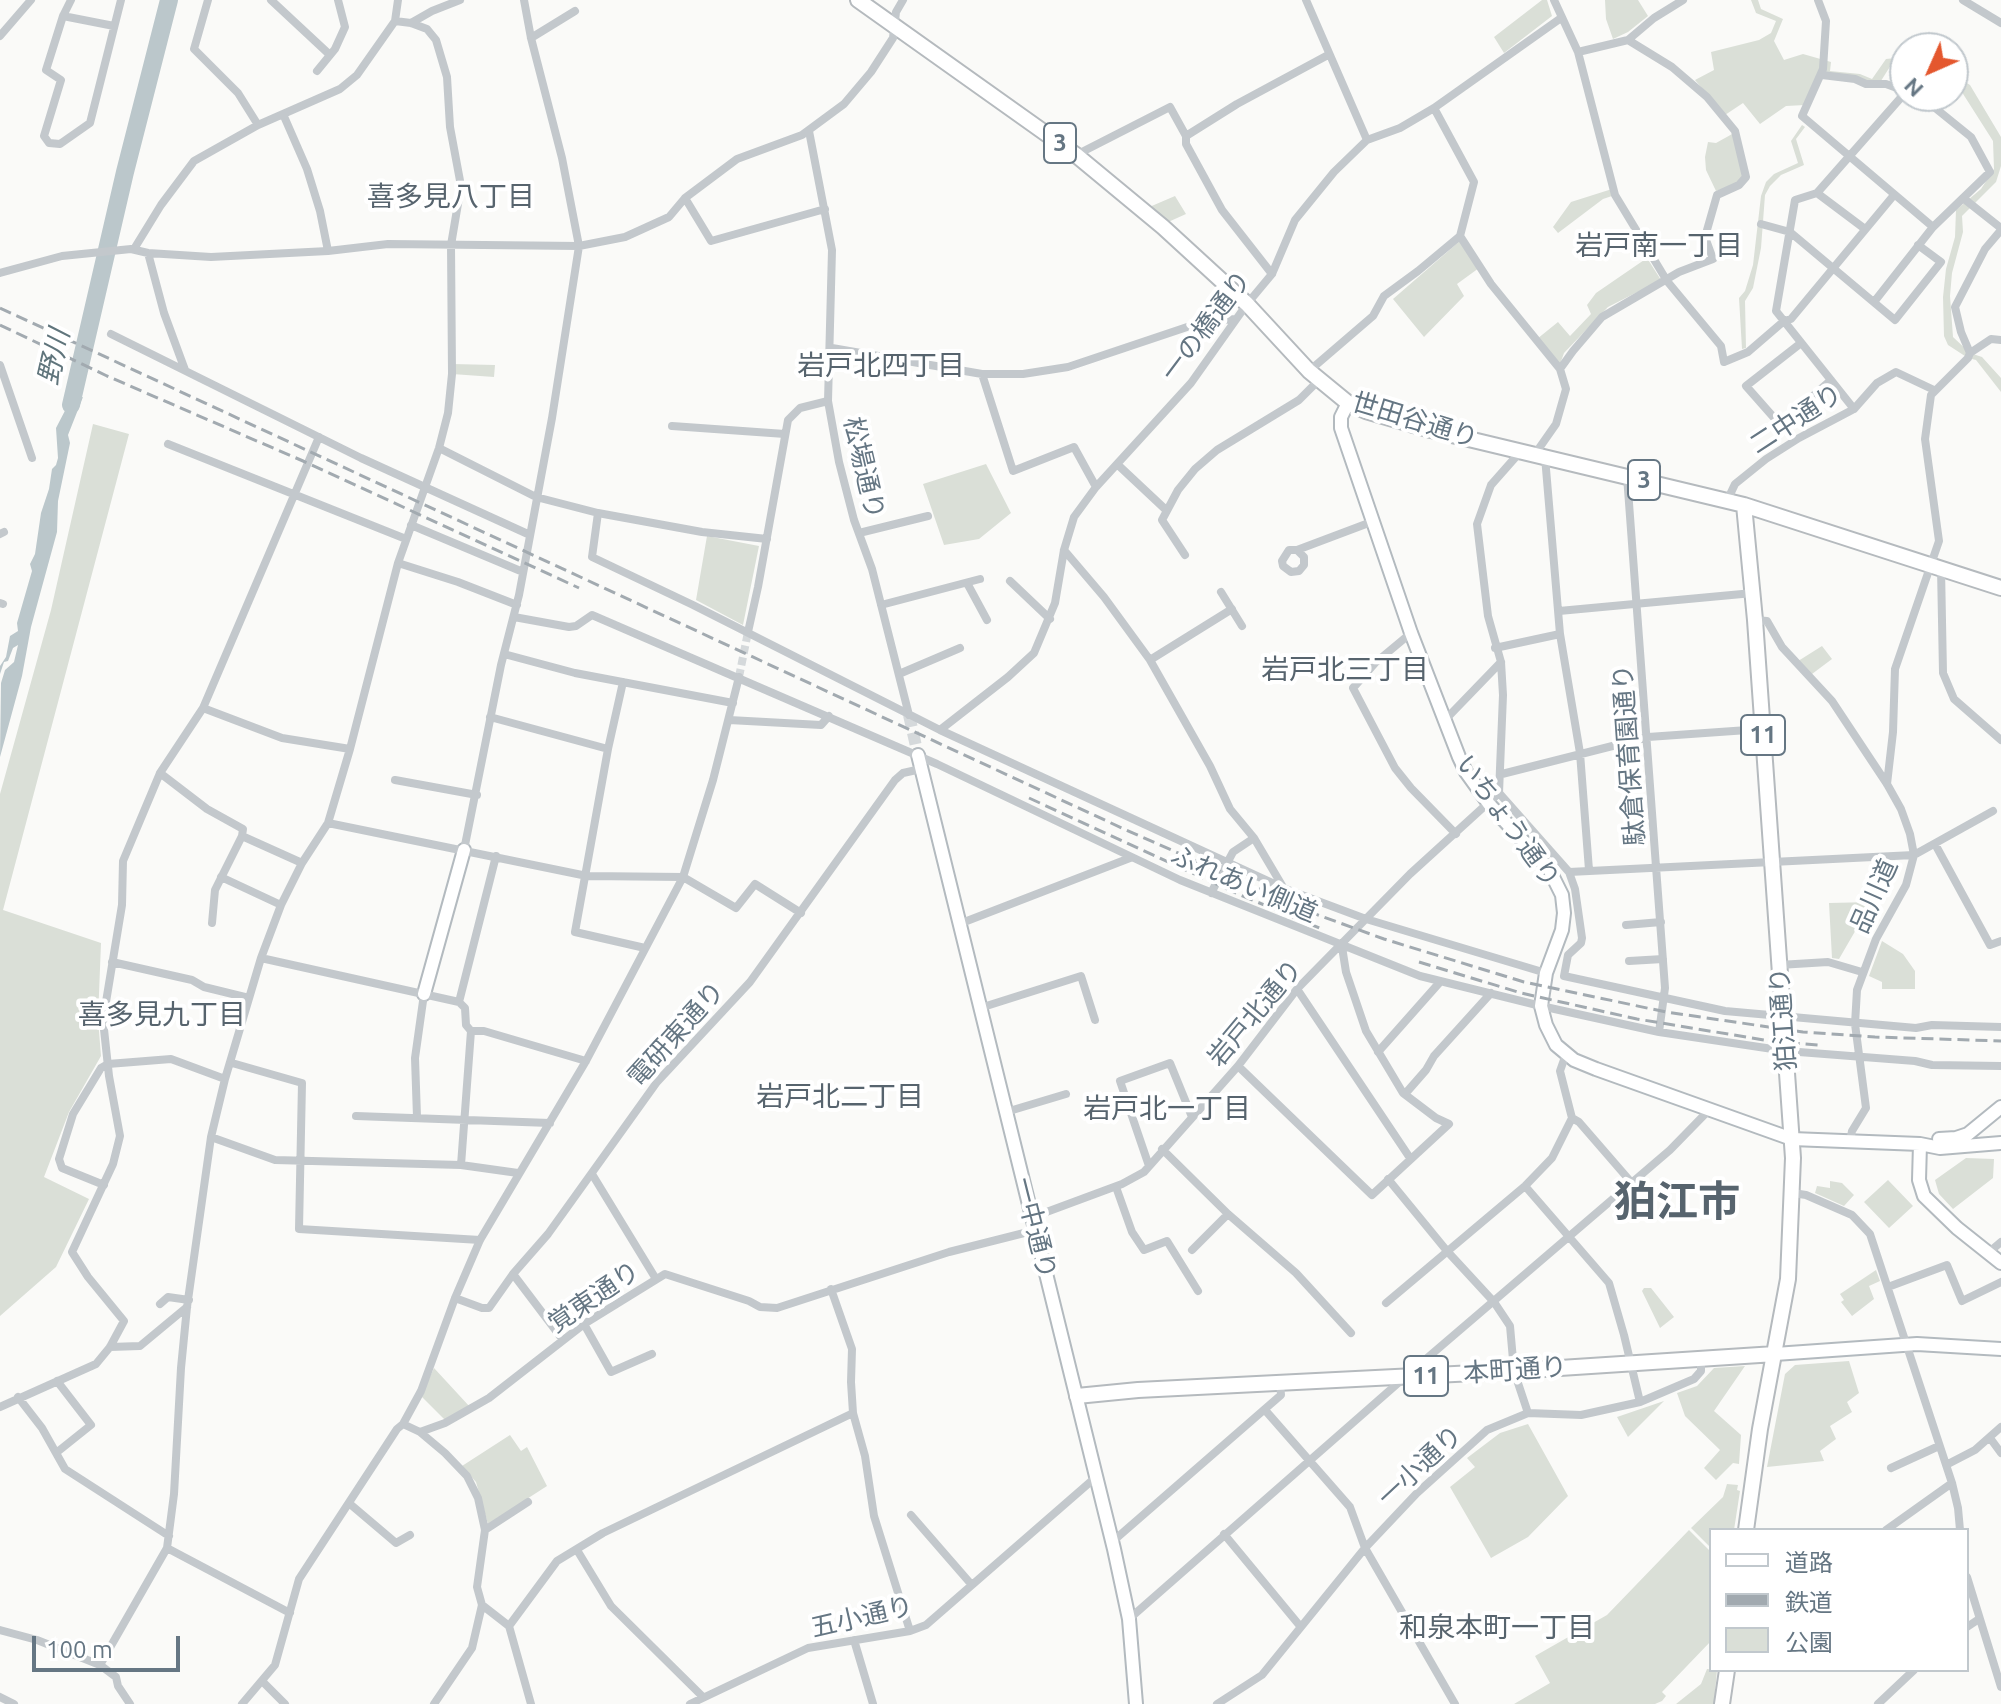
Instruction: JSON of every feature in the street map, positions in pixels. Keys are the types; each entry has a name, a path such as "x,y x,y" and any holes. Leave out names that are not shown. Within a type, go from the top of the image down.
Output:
{"main road":[{"name":"世田谷通り","path":"858,0 1076,155 1163,227 1247,304 1314,375 1348,403 1431,430 1744,505 2001,588"},
{"name":"狛江通り","path":"1744,505 1773,862 1793,1193 1788,1279 1760,1429 1746,1528"},
{"name":"本町通り","path":"1077,1396 1775,1354"},
{"path":"1722,1704 1727,1672"}],"street":[{"path":"0,36 31,0"},
{"path":"71,0 46,70 61,80 44,136 49,143 60,144 90,123 121,0"},
{"path":"208,0 194,49 238,93 258,125"},
{"path":"271,0 330,55"},
{"path":"317,71 345,27 338,0"},
{"path":"133,249 194,161 258,125 340,89 357,75 395,21 398,0"},
{"path":"411,23 460,0"},
{"path":"417,1117 415,1058 424,994 464,850 490,717 517,605 552,418 579,246 562,158 524,0"},
{"path":"0,273 62,256 133,249 148,253 211,257 328,251 388,244 579,246 625,237 669,217 685,198 737,159 809,131 844,104 871,72 893,38 901,3 891,0"},
{"path":"1306,0 1367,140"},
{"path":"1554,0 1578,52 1612,189 1667,281 1721,346 1724,362 1748,352 1784,321 1791,319 1894,195"},
{"path":"1578,52 1628,40 1654,18 1683,0"},
{"path":"1818,0 1826,21 1822,75 1802,116 1933,227"},
{"path":"1963,0 2001,23"},
{"path":"531,38 575,11"},
{"path":"63,16 114,26"},
{"name":"一の橋通り","path":"940,730 1034,653 1050,619 1074,517 1096,487 1191,383 1272,274 1295,220 1334,172 1367,140 1400,128 1434,108 1561,18"},
{"path":"100,1665 167,1548 188,1303 211,1137 225,1079 261,958 281,905 302,863 328,823 398,563 439,448 448,413 452,374 451,245 461,186 450,127 447,77 436,40 427,29 395,21"},
{"path":"1560,369 1602,317 1679,272 1713,259 1705,237 1717,195 1739,185 1746,177 1735,131 1707,97 1672,67 1628,40"},
{"path":"1186,136 1237,104 1328,55"},
{"path":"1822,75 1889,85"},
{"path":"1076,155 1170,107 1222,210 1272,274"},
{"path":"1185,555 1162,520 1165,509 1195,469 1217,450 1299,400 1314,375 1373,316 1384,296 1460,236 1474,182 1434,108"},
{"path":"1854,409 1776,311 1795,200 1817,193 1889,110"},
{"path":"1874,302 1933,227 1990,172 1971,137 1940,112"},
{"path":"283,114 307,169 328,251"},
{"name":"松場通り","path":"809,131 832,250 832,348 828,401 839,462 909,715"},
{"path":"1817,193 1865,229"},
{"path":"685,198 711,241 825,209"},
{"path":"1963,198 2001,229 1985,249 1955,307 1970,353"},
{"path":"1761,224 1790,232 1895,320 1941,262 1918,245"},
{"path":"1460,236 1491,284 1560,369 1566,389 1556,424 1534,454 1491,485 1477,524 1488,616 1501,662 1502,774 1499,793 1569,872 1575,889 1582,938 1581,943 1568,955 1564,976 1725,1011 1916,1028 1932,1025 2001,1027"},
{"path":"148,253 159,298 185,370"},
{"path":"832,348 982,374 1023,374 1068,367 1208,320 1236,319"},
{"path":"111,334 319,437 530,535"},
{"path":"2001,340 1991,339 1970,353 1934,390 1925,439 1939,541 1937,566 1943,673 1954,699 2001,740"},
{"path":"1801,343 1746,386 1776,420 1787,419 1831,380"},
{"path":"0,365 32,458"},
{"name":"二中通り","path":"1727,501 1735,484 1774,453 1854,409 1877,383 1896,372 1934,390"},
{"path":"982,374 1013,471 1074,447 1096,487"},
{"path":"748,632 788,420 800,408 828,401"},
{"name":"いちょう通り","path":"1348,403 1341,417 1341,428 1411,633 1466,772 1489,804 1549,869 1562,895 1562,930 1546,973 1541,1006"},
{"path":"672,426 785,434"},
{"path":"0,1407 96,1364 110,1347 124,1321 124,1317 88,1277 72,1252 95,1197 104,1185 120,1136 103,1020 122,905 123,861 160,773 203,708 319,437"},
{"path":"168,444 406,539"},
{"path":"439,448 536,497 598,513 702,532 767,539"},
{"path":"1534,454 1580,753 1589,870"},
{"path":"1117,464 1165,509"},
{"name":"駄倉保育園通り","path":"1627,476 1661,922 1664,998 1659,1032"},
{"name":"ふれあい側道","path":"598,513 592,557 748,632 909,715 1283,888 1366,919 1546,973"},
{"path":"859,533 928,516"},
{"path":"1297,550 1374,521"},
{"path":"411,525 523,572"},
{"path":"1064,550 1104,597 1150,660 1210,766 1230,809 1254,838 1283,888"},
{"path":"398,563 517,605"},
{"path":"1887,784 1895,669 1937,566"},
{"path":"881,605 980,579"},
{"path":"1010,581 1050,619"},
{"path":"967,583 987,620"},
{"path":"1221,592 1242,626"},
{"path":"1559,611 1753,593"},
{"path":"1150,660 1232,609"},
{"name":"ふれあい側道","path":"514,617 569,627 592,615 918,755 1130,858 1342,947 1440,982 1659,1032 1786,1051 1932,1065 2001,1066"},
{"name":"品川道","path":"1755,620 1767,621 1782,647 1832,701 1901,809 1914,855 1906,885 1862,972 1857,990 1855,1024 1866,1108 1852,1131 1850,1142"},
{"path":"1411,633 1375,663 1353,688 1395,768 1456,834"},
{"path":"1495,648 1560,634"},
{"path":"899,674 960,648"},
{"path":"504,654 623,682 733,703"},
{"path":"1444,721 1501,662"},
{"path":"242,1704 275,1665 299,1579 403,1424 421,1391 480,1240 586,1061 662,921 683,877 739,677"},
{"path":"623,682 575,932 645,948"},
{"path":"203,708 282,738 350,749"},
{"path":"729,720 821,725 829,716"},
{"path":"490,717 608,749"},
{"path":"1502,774 1648,737 1762,729"},
{"name":"一中通り","path":"918,755 1112,1542 1129,1619 1136,1704"},
{"name":"電研東通り","path":"455,1298 489,1308 513,1274 548,1234 657,1082 750,982 899,776 921,769"},
{"path":"160,773 207,809 243,829 215,890 212,923"},
{"path":"395,780 477,795"},
{"name":"岩戸北通り","path":"1035,1224 1134,1178 1149,1166 1238,1066 1297,989 1342,947 1410,874 1499,793"},
{"path":"1569,872 1914,855 1993,811"},
{"path":"328,823 587,876 683,877 736,908 755,884 801,913"},
{"path":"242,836 302,863"},
{"path":"1211,893 1233,852 1254,838"},
{"path":"1935,844 1990,945 2001,941"},
{"path":"459,1002 496,856"},
{"path":"959,924 1130,858"},
{"path":"221,877 281,905"},
{"path":"1626,925 1661,922"},
{"path":"1238,1066 1372,1195 1449,1124 1405,1094 1378,1052 1366,1031 1346,972 1342,947"},
{"path":"261,958 459,1002 465,1008 466,1025 471,1031 461,1165"},
{"path":"1629,961 1663,959"},
{"path":"112,962 192,980 204,987 249,998"},
{"path":"1779,965 1828,962 1862,972"},
{"path":"980,1008 1081,976 1095,1020"},
{"path":"1378,1052 1440,982"},
{"path":"1297,989 1410,1158"},
{"path":"1405,1094 1434,1056 1491,993"},
{"path":"1541,1006 1552,1039 1566,1054 1596,1069 1792,1139 1920,1144 1940,1148 2001,1143"},
{"path":"471,1031 484,1031 586,1061"},
{"path":"1386,1303 1525,1186 1552,1158 1572,1118 1560,1071 1566,1054"},
{"path":"104,1185 62,1168 59,1159 73,1114 101,1068 108,1064 171,1059 225,1079"},
{"path":"232,1063 302,1083 299,1229 480,1240"},
{"path":"1149,1166 1120,1081 1170,1063 1192,1117"},
{"path":"1006,1112 1066,1094"},
{"path":"1920,1144 1968,1134 2001,1107"},
{"path":"1129,1619 1670,1150 1710,1109"},
{"path":"356,1116 550,1123"},
{"path":"1572,1118 1579,1122 1631,1182"},
{"path":"211,1137 275,1160 461,1165 518,1173"},
{"path":"1920,1144 1919,1180 1924,1196 2001,1263"},
{"path":"1162,1149 1228,1214 1296,1273 1351,1333"},
{"path":"592,1174 656,1279"},
{"path":"1388,1179 1494,1302 1510,1326 1514,1371 1528,1413"},
{"path":"1525,1186 1609,1283 1640,1402"},
{"path":"1116,1187 1132,1232 1144,1250 1167,1241 1198,1291"},
{"path":"1793,1193 1848,1213 1861,1222 1870,1234 1952,1483 1960,1528"},
{"path":"1192,1250 1228,1214"},
{"name":"覚東通り","path":"420,1432 445,1423 489,1398 584,1324 665,1274 760,1307 777,1308 1035,1224"},
{"path":"1988,1253 2001,1242"},
{"path":"1888,1287 1947,1265 1962,1301 2001,1282"},
{"path":"513,1274 563,1340"},
{"path":"831,1289 852,1349 853,1413 865,1456 874,1516 910,1631"},
{"path":"160,1304 168,1297 188,1303"},
{"path":"110,1347 140,1346 188,1303"},
{"path":"584,1324 611,1372 652,1354"},
{"name":"本町通り","path":"1775,1354 1905,1345 2001,1349"},
{"name":"一小通り","path":"1217,1704 1262,1675 1365,1548 1417,1493 1487,1430 1528,1413 1581,1415 1640,1402 1694,1379 1701,1371 1701,1358"},
{"path":"56,1453 91,1425 57,1381"},
{"path":"1112,1542 1281,1395 1280,1383"},
{"path":"18,1397 42,1428 65,1469 169,1536"},
{"path":"1265,1410 1350,1507 1365,1548 1455,1704"},
{"path":"509,1626 557,1561 603,1533 853,1413"},
{"path":"403,1424 420,1432 467,1476 478,1498 485,1530 477,1587 482,1605 472,1648 434,1704"},
{"path":"1946,1465 1975,1450 2001,1427"},
{"path":"1990,1438 2001,1453"},
{"path":"1891,1468 1939,1446"},
{"name":"五小通り","path":"690,1704 808,1648 910,1631 926,1625 1096,1477"},
{"path":"1889,1528 1952,1483"},
{"path":"485,1530 528,1502"},
{"path":"350,1504 396,1543 410,1535"},
{"path":"911,1515 971,1584"},
{"path":"1224,1534 1300,1626"},
{"path":"167,1548 290,1613"},
{"path":"577,1550 611,1606 703,1697"},
{"path":"1969,1584 2001,1687"},
{"path":"482,1605 509,1626 531,1704"},
{"path":"1969,1626 1979,1619"},
{"path":"0,1630 37,1640 100,1665 116,1677 130,1704"},
{"path":"854,1640 873,1704"},
{"path":"1878,1704 1912,1672"},
{"path":"262,1681 285,1704"},
{"path":"0,1697 14,1704"}],"green space":[{"path":"1542,0 1547,0 1552,16 1504,53 1494,37"},
{"path":"1605,0 1638,0 1648,16 1613,39 1606,19"},
{"path":"1751,0 1758,0 1761,9 1783,19 1774,41 1784,60 1803,54 1831,62 1830,71 1860,74 1872,79 1886,59 1889,59 1889,68 1879,84 1822,75 1805,105 1786,106 1760,124 1743,103 1725,115 1695,80 1714,70 1711,52 1759,40 1771,33 1776,21 1756,13"},
{"path":"1969,84 2001,137 2001,166 1996,182 1962,216 1963,232 1952,273 1950,296 1953,337 1970,353 1982,357 2001,378 2001,392 1976,360 1948,345 1944,336 1943,297 1946,269 1955,237 1956,210 1981,189 1994,169 1993,141 1969,103"},
{"path":"1802,125 1805,127 1796,139 1804,165 1781,175 1765,195 1761,248 1753,288 1745,301 1746,348 1742,349 1739,298 1745,291 1753,265 1761,196 1766,182 1774,174 1798,163 1791,141"},
{"path":"1734,133 1744,176 1737,184 1716,191 1706,170 1708,142 1716,143"},
{"path":"1612,189 1615,195 1603,199 1558,233 1553,227 1571,202"},
{"path":"1175,196 1186,214 1166,223 1147,208"},
{"path":"1461,240 1479,268 1457,284 1464,296 1424,337 1393,299"},
{"path":"1647,258 1661,280 1608,307 1564,353 1560,364 1537,339 1558,322 1570,336 1591,314 1587,305 1596,293"},
{"path":"452,364 495,365 494,377 452,374"},
{"path":"93,424 129,434 3,910 101,943 98,1019 101,1056 69,1112 44,1177 89,1199 56,1267 0,1316 0,794 51,610"},
{"path":"986,464 1011,513 979,539 944,545 923,484"},
{"path":"707,536 759,546 743,625 696,600"},
{"path":"1822,646 1832,659 1808,677 1795,663"},
{"path":"1872,902 1839,959 1832,958 1829,903"},
{"path":"1882,941 1903,954 1915,971 1915,989 1882,989 1882,982 1869,976"},
{"path":"1966,1158 1994,1159 1993,1178 1953,1209 1939,1194 1935,1180"},
{"path":"1888,1180 1913,1206 1889,1228 1864,1202"},
{"path":"1830,1181 1842,1183 1854,1195 1844,1206 1815,1193 1817,1186 1830,1188"},
{"path":"1876,1270 1880,1281 1869,1286 1874,1299 1852,1316 1841,1302 1844,1300 1840,1294"},
{"path":"1651,1288 1674,1317 1660,1328 1642,1291"},
{"path":"1849,1361 1859,1393 1847,1402 1852,1412 1830,1426 1836,1439 1820,1451 1824,1461 1767,1467 1785,1374 1795,1365"},
{"path":"1745,1366 1714,1411 1741,1435 1739,1464 1733,1463 1716,1480 1704,1468 1720,1450 1685,1416 1677,1393 1697,1386 1714,1368"},
{"path":"434,1368 470,1407 446,1421 421,1396"},
{"path":"1664,1401 1628,1437 1617,1417"},
{"path":"1528,1424 1568,1496 1528,1537 1491,1558 1450,1487 1475,1467 1467,1458 1500,1433"},
{"path":"510,1435 521,1451 527,1447 547,1486 488,1524 476,1482 462,1466"},
{"path":"1727,1484 1738,1485 1737,1490 1740,1491 1734,1528 1709,1528 1709,1546 1691,1528 1723,1497"},
{"path":"1689,1530 1709,1550 1709,1643 1662,1692 1666,1696 1662,1701 1655,1704 1514,1704 1550,1683 1535,1656 1607,1615"},
{"path":"1707,1669 1717,1672 1714,1704 1676,1704 1701,1684"}],"shaded area":[{"path":"72,382 78,386 75,396 83,397 68,435 70,443 58,501 57,532 0,757 1,683 5,670 14,662 18,645 13,648 8,661 4,662 0,674 0,666 6,657 10,636 18,631 17,623 32,571 30,564 35,554 41,513 52,469 58,458 56,428 69,403"}],"waterway":[{"name":"野川","path":"71,405 169,0"}],"tunnel":[{"path":"739,677 748,632"},
{"path":"909,715 918,755"}],"railway":[{"path":"0,308 1124,829 1318,915 1384,939 1524,982 1666,1012 1803,1032 2001,1041"},
{"path":"0,325 579,588"},
{"path":"1029,798 1324,930"},
{"path":"1419,962 1521,993 1637,1019 1770,1041 1818,1045"}],"district":[{"name":"喜多見八丁目","path":"451,197"},
{"name":"岩戸南一丁目","path":"1659,246"},
{"name":"岩戸北四丁目","path":"881,366"},
{"name":"岩戸北三丁目","path":"1345,670"},
{"name":"喜多見九丁目","path":"162,1015"},
{"name":"岩戸北二丁目","path":"840,1097"},
{"name":"岩戸北一丁目","path":"1167,1109"},
{"name":"狛江市","path":"1677,1202"},
{"name":"和泉本町一丁目","path":"1497,1628"}]}
